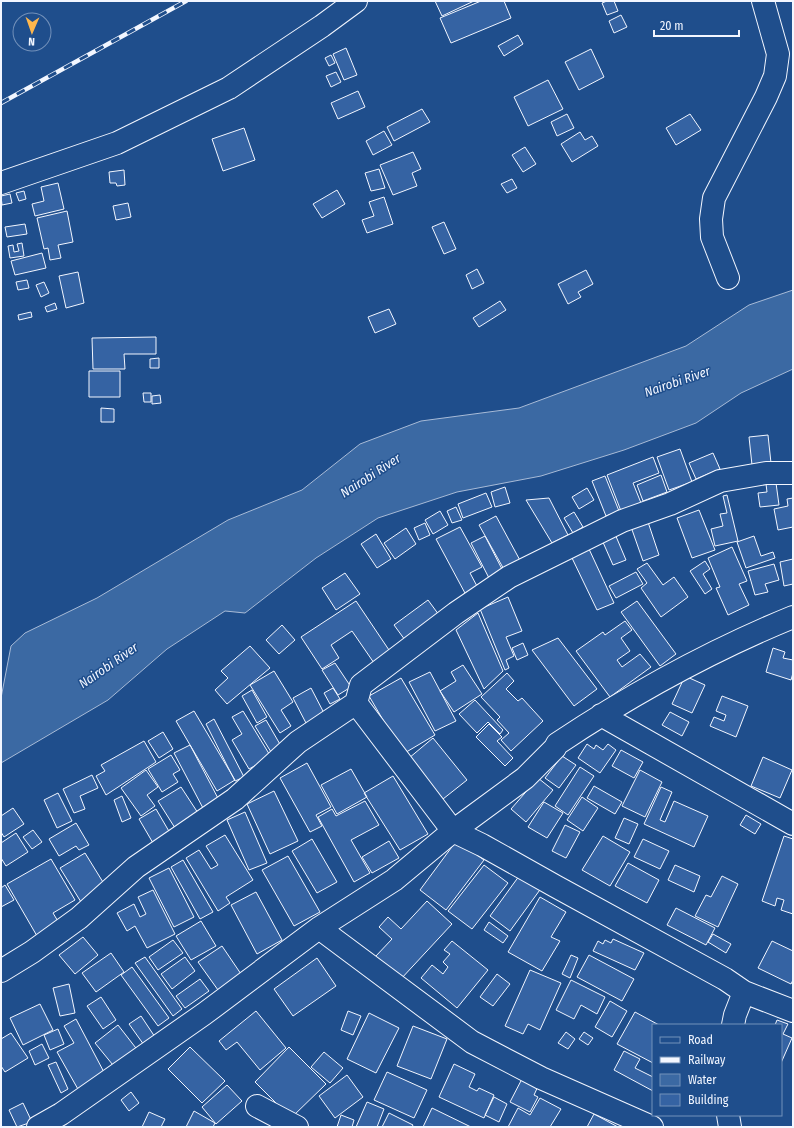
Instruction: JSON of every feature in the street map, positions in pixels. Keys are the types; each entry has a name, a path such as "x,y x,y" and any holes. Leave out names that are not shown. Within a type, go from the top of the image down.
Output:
{"street":[{"path":"1,182 117,143 228,88 322,26 356,1"},
{"path":"728,278 712,238 711,219 714,198 766,97 774,76 778,54 763,1"},
{"path":"1,971 32,952 79,918 136,867 235,799 298,742 356,703 361,685 456,612 509,577 622,521 670,504 720,481 766,473 793,473"},
{"path":"38,1127 61,1114 204,1014 319,928 394,880 452,831 526,778 555,748 557,744 601,715 713,652 788,624"},
{"path":"356,703 452,831 482,845 725,979 744,992 793,1011"},
{"path":"601,715 793,824"},
{"path":"319,928 472,1042 541,1078 652,1127"},
{"path":"733,1024 744,992"},
{"path":"257,1106 297,1127"},
{"path":"728,1116 730,1127"}],"water":[{"name":"Nairobi River","path":"793,290 793,369 741,393 696,423 624,450 541,476 457,492 378,518 316,558 245,613 225,611 167,649 108,700 1,763 1,698 11,646 25,633 97,598 228,520 302,490 360,444 421,421 519,408 686,346 749,305"}],"building":[{"path":"435,1 474,1 442,16"},
{"path":"481,1 504,1 511,18 451,43 440,18"},
{"path":"614,1 618,11 607,15 602,3"},
{"path":"621,15 627,27 614,33 609,21"},
{"path":"518,35 523,44 504,56 498,46"},
{"path":"346,48 357,75 344,80 333,54"},
{"path":"591,49 604,77 579,90 565,62"},
{"path":"331,55 335,63 329,66 325,58"},
{"path":"336,72 341,82 331,87 326,76"},
{"path":"548,80 563,109 528,126 514,97"},
{"path":"358,91 365,107 338,119 331,103"},
{"path":"422,109 430,122 394,141 387,127"},
{"path":"567,114 574,128 557,136 551,122"},
{"path":"690,114 701,130 676,145 666,128"},
{"path":"244,128 255,160 223,171 212,139"},
{"path":"384,131 392,145 373,155 366,141"},
{"path":"580,132 585,140 592,136 598,146 572,162 561,144"},
{"path":"525,147 536,164 523,172 512,155"},
{"path":"413,152 421,169 412,173 417,186 393,195 380,165"},
{"path":"379,169 385,188 371,191 365,173"},
{"path":"124,170 125,185 117,186 116,183 110,183 109,172"},
{"path":"512,179 517,188 507,193 501,184"},
{"path":"58,183 64,209 35,216 32,204 44,201 41,187"},
{"path":"337,190 345,204 322,218 313,204"},
{"path":"24,191 26,199 19,201 16,193"},
{"path":"10,194 12,203 2,205 1,196"},
{"path":"384,197 393,224 367,233 362,220 374,216 369,202"},
{"path":"128,203 131,217 116,220 113,206"},
{"path":"67,211 73,242 58,245 61,258 50,260 48,248 44,249 37,218"},
{"path":"444,222 456,249 444,254 432,227"},
{"path":"25,224 27,234 7,237 5,227"},
{"path":"22,243 24,256 10,258 8,246 13,245 14,252 19,251 17,244"},
{"path":"42,253 46,268 15,275 11,261"},
{"path":"477,269 484,283 472,289 466,275"},
{"path":"586,270 593,284 578,292 581,297 568,304 558,284"},
{"path":"78,272 84,303 66,308 59,276"},
{"path":"27,280 29,288 18,290 16,282"},
{"path":"44,282 49,293 41,297 36,285"},
{"path":"500,301 506,310 479,327 473,318"},
{"path":"55,303 57,309 47,312 45,307"},
{"path":"389,309 396,324 375,333 368,317"},
{"path":"31,312 32,317 19,320 18,315"},
{"path":"156,337 156,354 124,354 125,369 93,369 92,338"},
{"path":"159,358 159,368 150,368 150,359"},
{"path":"89,371 120,371 120,397 89,397"},
{"path":"143,393 151,393 151,402 144,402"},
{"path":"160,395 161,403 152,404 152,396"},
{"path":"101,408 114,409 114,422 101,422"},
{"path":"768,435 771,463 752,465 749,437"},
{"path":"680,449 692,482 669,490 657,457"},
{"path":"713,453 720,469 696,479 689,463"},
{"path":"653,457 659,473 633,483 641,503 621,511 607,475"},
{"path":"661,475 667,492 643,501 637,485"},
{"path":"605,476 619,511 606,516 592,481"},
{"path":"776,483 779,505 760,507 758,493 767,492 766,484"},
{"path":"505,487 510,503 495,507 491,492"},
{"path":"587,488 594,500 579,509 572,497"},
{"path":"486,493 492,507 463,518 458,504"},
{"path":"727,495 738,541 715,546 711,529 723,526 720,514 727,513 723,496"},
{"path":"549,498 568,535 552,543 526,500"},
{"path":"793,498 793,527 778,530 774,509 788,506 787,499"},
{"path":"456,507 462,520 452,523 447,511"},
{"path":"699,510 715,550 692,558 677,518"},
{"path":"440,511 448,525 433,534 425,520"},
{"path":"574,512 583,527 573,533 564,518"},
{"path":"496,516 522,564 506,573 479,525"},
{"path":"647,519 659,555 643,561 630,524"},
{"path":"425,523 430,535 419,540 414,528"},
{"path":"460,527 482,567 470,573 478,588 466,595 436,539"},
{"path":"406,528 416,544 395,559 384,543"},
{"path":"376,534 391,559 377,568 361,544"},
{"path":"615,534 626,560 613,565 602,540"},
{"path":"485,536 504,573 490,580 471,543"},
{"path":"754,536 761,556 773,552 775,558 746,568 737,542"},
{"path":"732,547 747,581 739,584 749,605 728,615 716,588 720,587 708,558"},
{"path":"589,549 614,603 597,610 572,558"},
{"path":"793,559 793,584 784,586 780,562"},
{"path":"705,561 710,569 703,574 712,589 705,594 690,571"},
{"path":"647,563 663,585 674,577 688,597 661,617 641,588 647,583 637,569"},
{"path":"774,564 779,580 765,584 768,592 755,595 748,571"},
{"path":"636,572 643,584 616,598 609,586"},
{"path":"345,573 360,594 336,610 322,588"},
{"path":"508,597 522,631 506,637 514,656 506,660 509,668 505,670 480,609"},
{"path":"428,600 439,615 405,640 394,625"},
{"path":"356,601 391,653 374,663 352,631 331,645 339,658 322,669 301,637"},
{"path":"637,601 676,654 660,666 621,612"},
{"path":"478,613 503,671 484,689 456,630"},
{"path":"625,621 632,630 621,638 630,651 617,660 622,667 640,654 651,667 610,697 576,651 603,632 605,635"},
{"path":"282,625 295,640 279,654 266,640"},
{"path":"558,638 597,689 574,706 532,650"},
{"path":"523,643 528,655 517,660 512,648"},
{"path":"250,646 270,668 227,704 215,690 228,678 221,671"},
{"path":"773,648 785,652 783,658 793,660 793,673 791,680 766,672"},
{"path":"335,663 351,687 338,695 322,670"},
{"path":"463,665 482,694 454,712 440,691 456,681 451,672"},
{"path":"274,671 293,702 281,710 291,726 280,733 250,685"},
{"path":"430,672 456,721 435,731 409,682"},
{"path":"507,673 514,681 506,689 518,701 522,698 543,721 511,751 501,740 509,733 497,720 500,717 481,697"},
{"path":"685,676 705,685 692,713 672,704"},
{"path":"401,678 435,735 403,754 369,696"},
{"path":"311,688 325,715 307,725 293,698"},
{"path":"333,688 340,699 330,704 324,693"},
{"path":"252,690 267,717 257,723 242,696"},
{"path":"722,696 748,706 736,737 710,726 714,717 724,721 726,715 716,711"},
{"path":"475,700 503,730 500,734 488,722 477,733 459,714"},
{"path":"194,711 235,780 217,791 176,721"},
{"path":"243,711 271,757 249,769 232,740 242,734 232,717"},
{"path":"670,712 689,722 682,736 662,725"},
{"path":"214,719 244,777 235,781 206,724"},
{"path":"266,720 281,746 271,752 255,726"},
{"path":"489,724 502,737 497,741 513,758 505,766 476,737"},
{"path":"163,732 173,749 159,758 148,741"},
{"path":"433,738 467,780 443,799 409,758"},
{"path":"144,741 156,762 106,795 96,776 105,771 101,765"},
{"path":"587,744 594,749 596,745 603,750 608,744 616,750 600,773 578,758"},
{"path":"190,745 220,802 204,810 174,753"},
{"path":"621,750 643,762 634,778 612,766"},
{"path":"171,755 180,770 173,774 178,782 162,792 148,769"},
{"path":"562,756 576,765 559,788 545,778"},
{"path":"763,757 792,770 780,798 751,786"},
{"path":"307,763 331,807 316,815 322,826 310,832 280,778"},
{"path":"580,767 594,776 568,815 555,806"},
{"path":"351,769 367,797 337,814 321,785"},
{"path":"146,770 158,787 147,795 155,806 141,816 121,788"},
{"path":"640,770 662,782 645,817 622,806"},
{"path":"92,775 98,788 80,796 85,809 74,813 63,789"},
{"path":"393,776 428,834 400,850 364,793"},
{"path":"538,778 553,790 526,822 511,809"},
{"path":"594,786 622,802 615,814 587,798"},
{"path":"181,787 198,813 175,828 158,801"},
{"path":"661,787 672,792 660,820 665,822 674,801 708,816 694,847 644,824"},
{"path":"274,791 298,841 270,854 247,804"},
{"path":"58,793 72,821 57,828 44,800"},
{"path":"122,796 131,818 122,822 114,800"},
{"path":"582,797 598,808 583,831 567,820"},
{"path":"365,801 379,825 351,840 370,873 354,882 318,817 332,809 336,816"},
{"path":"544,802 563,813 547,838 528,827"},
{"path":"13,808 24,824 4,837 1,832 1,816"},
{"path":"156,809 170,833 153,843 139,819"},
{"path":"245,812 267,863 249,870 227,820"},
{"path":"746,815 761,824 755,834 740,825"},
{"path":"624,818 638,824 629,844 615,838"},
{"path":"76,823 89,845 79,850 76,846 59,856 49,839"},
{"path":"565,825 580,832 566,858 552,851"},
{"path":"33,830 42,842 32,849 23,837"},
{"path":"16,833 28,852 6,866 1,858 1,843"},
{"path":"225,835 253,880 226,897 230,903 218,911 186,858 199,850 211,869 218,865 206,846"},
{"path":"603,836 630,852 610,886 582,870"},
{"path":"784,836 793,839 793,914 781,910 784,900 777,898 775,906 762,901"},
{"path":"312,839 337,882 317,893 292,851"},
{"path":"643,839 669,851 660,869 634,857"},
{"path":"457,840 484,860 446,910 420,890"},
{"path":"389,841 399,858 372,873 362,857"},
{"path":"85,853 106,887 81,902 60,868"},
{"path":"288,856 320,912 294,926 262,870"},
{"path":"51,859 75,900 53,913 59,923 37,936 7,884"},
{"path":"183,860 213,912 200,919 171,867"},
{"path":"628,863 659,880 647,903 615,886"},
{"path":"484,865 508,883 472,929 448,911"},
{"path":"675,865 700,876 694,892 668,880"},
{"path":"169,868 194,917 174,927 149,878"},
{"path":"522,872 542,887 510,931 490,916"},
{"path":"722,876 738,884 718,927 695,916 706,895 711,897"},
{"path":"5,885 14,900 1,907 1,888"},
{"path":"153,890 175,934 147,948 135,926 127,931 117,913 134,904 140,917 146,914 138,897"},
{"path":"256,892 282,940 257,954 231,905"},
{"path":"540,897 566,912 551,937 560,941 542,971 508,952"},
{"path":"427,901 452,924 400,980 375,957 392,939 379,927 388,917 401,929"},
{"path":"676,908 715,928 706,945 667,925"},
{"path":"201,921 216,946 191,960 176,936"},
{"path":"489,922 508,936 503,943 484,930"},
{"path":"713,934 731,944 726,953 708,942"},
{"path":"83,937 98,955 75,974 59,955"},
{"path":"613,939 644,953 635,970 593,951 598,941 603,944 605,940 611,943"},
{"path":"173,940 183,953 158,970 149,957"},
{"path":"452,941 488,970 457,1008 421,978 432,965 443,974 448,967 443,962 450,954 444,950"},
{"path":"772,941 793,951 793,980 791,984 758,968"},
{"path":"222,946 241,974 218,990 198,962"},
{"path":"111,953 124,972 96,992 82,973"},
{"path":"571,955 578,958 570,978 562,974"},
{"path":"589,955 634,979 622,1001 577,977"},
{"path":"145,957 182,1009 173,1016 135,963"},
{"path":"185,957 195,971 172,989 161,974"},
{"path":"317,958 336,986 293,1016 274,989"},
{"path":"132,967 169,1018 158,1026 121,975"},
{"path":"530,970 561,983 540,1030 528,1024 523,1034 505,1026"},
{"path":"497,974 510,984 493,1006 480,997"},
{"path":"200,979 209,991 185,1008 176,996"},
{"path":"571,980 605,997 597,1014 581,1005 574,1019 556,1010"},
{"path":"69,984 75,1013 60,1016 53,988"},
{"path":"101,997 116,1020 103,1029 87,1006"},
{"path":"610,1001 627,1011 612,1037 595,1027"},
{"path":"40,1004 53,1030 23,1045 10,1018"},
{"path":"256,1011 286,1048 260,1070 237,1042 226,1050 219,1041"},
{"path":"348,1011 361,1016 353,1035 341,1030"},
{"path":"635,1012 657,1024 652,1024 652,1062 617,1044"},
{"path":"369,1013 399,1028 376,1073 347,1059"},
{"path":"141,1016 155,1037 144,1045 129,1024"},
{"path":"76,1019 106,1076 79,1091 57,1052 74,1043 64,1026"},
{"path":"777,1020 788,1024 783,1034 792,1038 782,1061 782,1024 775,1024"},
{"path":"118,1025 139,1052 117,1070 95,1043"},
{"path":"413,1026 447,1039 431,1079 397,1066"},
{"path":"58,1029 64,1044 50,1050 44,1035"},
{"path":"566,1032 575,1039 568,1049 558,1043"},
{"path":"584,1032 593,1038 588,1045 579,1039"},
{"path":"11,1033 28,1058 5,1072 1,1066 1,1039"},
{"path":"42,1044 49,1058 35,1065 29,1051"},
{"path":"190,1047 225,1081 202,1103 168,1069"},
{"path":"289,1047 326,1084 291,1118 255,1082"},
{"path":"624,1051 640,1059 635,1068 652,1076 652,1090 614,1070"},
{"path":"324,1052 343,1068 330,1083 311,1067"},
{"path":"56,1062 68,1089 61,1093 48,1065"},
{"path":"454,1064 475,1074 469,1087 477,1091 479,1088 494,1095 484,1118 439,1097"},
{"path":"387,1072 427,1090 414,1118 374,1100"},
{"path":"347,1075 363,1097 335,1118 319,1096"},
{"path":"524,1075 540,1082 534,1095 538,1097 530,1112 510,1102"},
{"path":"227,1085 242,1101 216,1124 202,1107"},
{"path":"131,1092 139,1103 129,1111 121,1100"},
{"path":"494,1097 507,1104 499,1122 485,1115"},
{"path":"540,1098 561,1109 550,1127 508,1127 518,1108 530,1115"},
{"path":"367,1102 384,1109 377,1127 356,1127"},
{"path":"23,1103 32,1122 17,1127 9,1110"},
{"path":"432,1108 471,1127 423,1127"},
{"path":"194,1111 215,1123 213,1127 186,1127"},
{"path":"149,1112 165,1119 161,1127 142,1127"},
{"path":"389,1113 413,1125 412,1127 382,1127"},
{"path":"594,1114 618,1127 587,1127"},
{"path":"341,1115 354,1120 352,1127 337,1127"}],"railway":[{"path":"1,103 186,1"}]}
